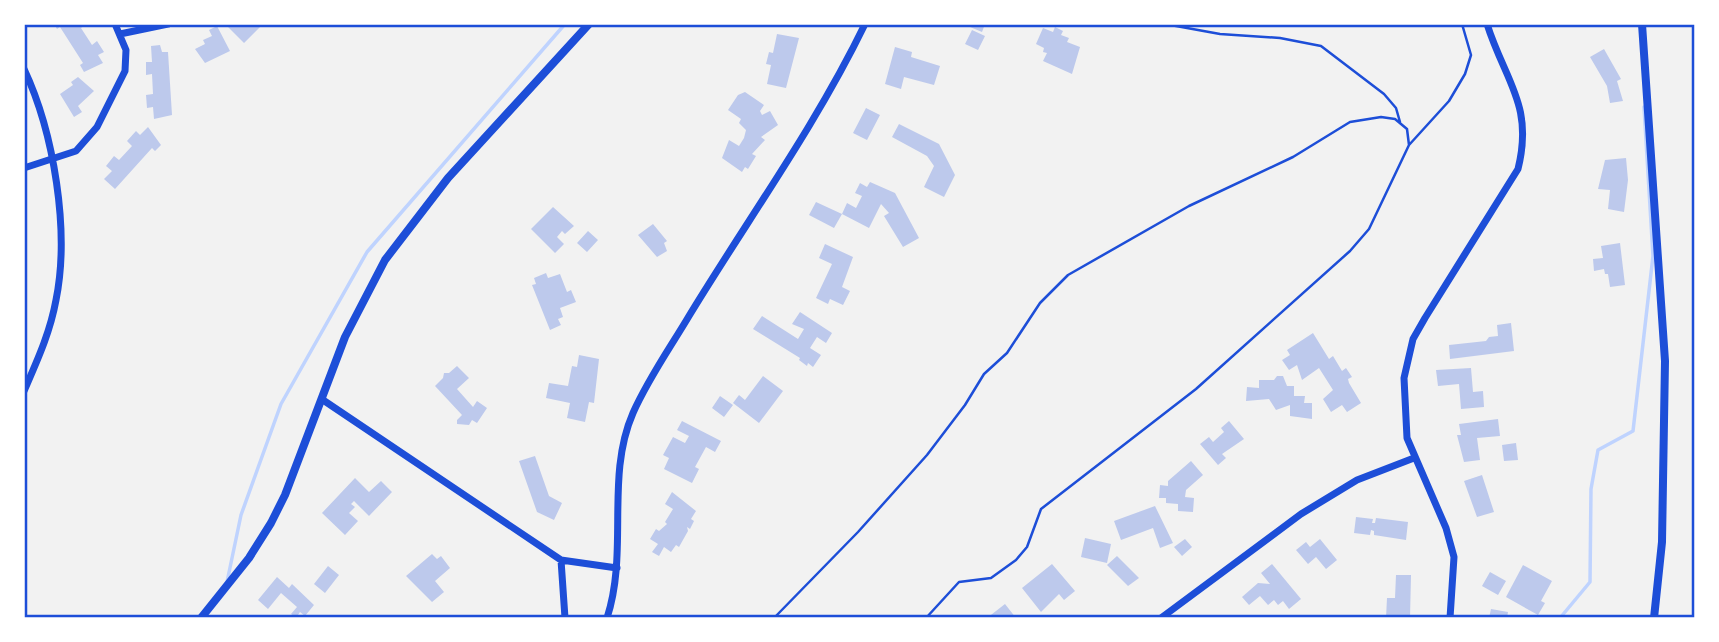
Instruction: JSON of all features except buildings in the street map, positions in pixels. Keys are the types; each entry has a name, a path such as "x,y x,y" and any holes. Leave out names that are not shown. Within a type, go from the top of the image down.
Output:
{"street":[{"path":"24,168 76,151 85,143 116,94 127,61 116,24"},
{"path":"120,34 168,24"},
{"path":"201,618 249,558 271,523 323,400 345,337 385,260 448,178 589,24"},
{"path":"607,618 617,568 623,443 633,414 726,256 807,130 865,24"},
{"path":"1450,618 1454,557 1446,528 1407,438 1404,378 1413,339 1512,180 1523,150 1522,111 1487,24"},
{"path":"1642,24 1665,361 1662,542 1654,618"},
{"path":"24,69 37,100 52,160 60,233 60,274 45,345 24,391"},
{"path":"323,400 561,560 617,568"},
{"path":"1161,618 1301,514 1357,480 1414,458"},
{"path":"561,560 565,618"}],"path":[{"path":"1165,24 1220,34 1280,38 1321,46 1384,94 1396,108 1400,122 1409,134 1409,145"},
{"path":"926,618 959,582 991,578 1016,560 1027,547 1041,509 1196,389 1333,270 1369,229 1409,145 1450,101 1465,74 1471,55 1462,24"},
{"path":"774,618 858,532 927,455 965,405 984,374 1006,353 1053,288 1068,275 1189,205 1293,157 1350,122 1381,117 1400,122"}],"waterway":[{"path":"227,582 241,515 281,404 367,252 565,24"},
{"path":"1560,618 1590,582 1591,489 1598,450 1633,431 1653,256 1644,107"}]}
